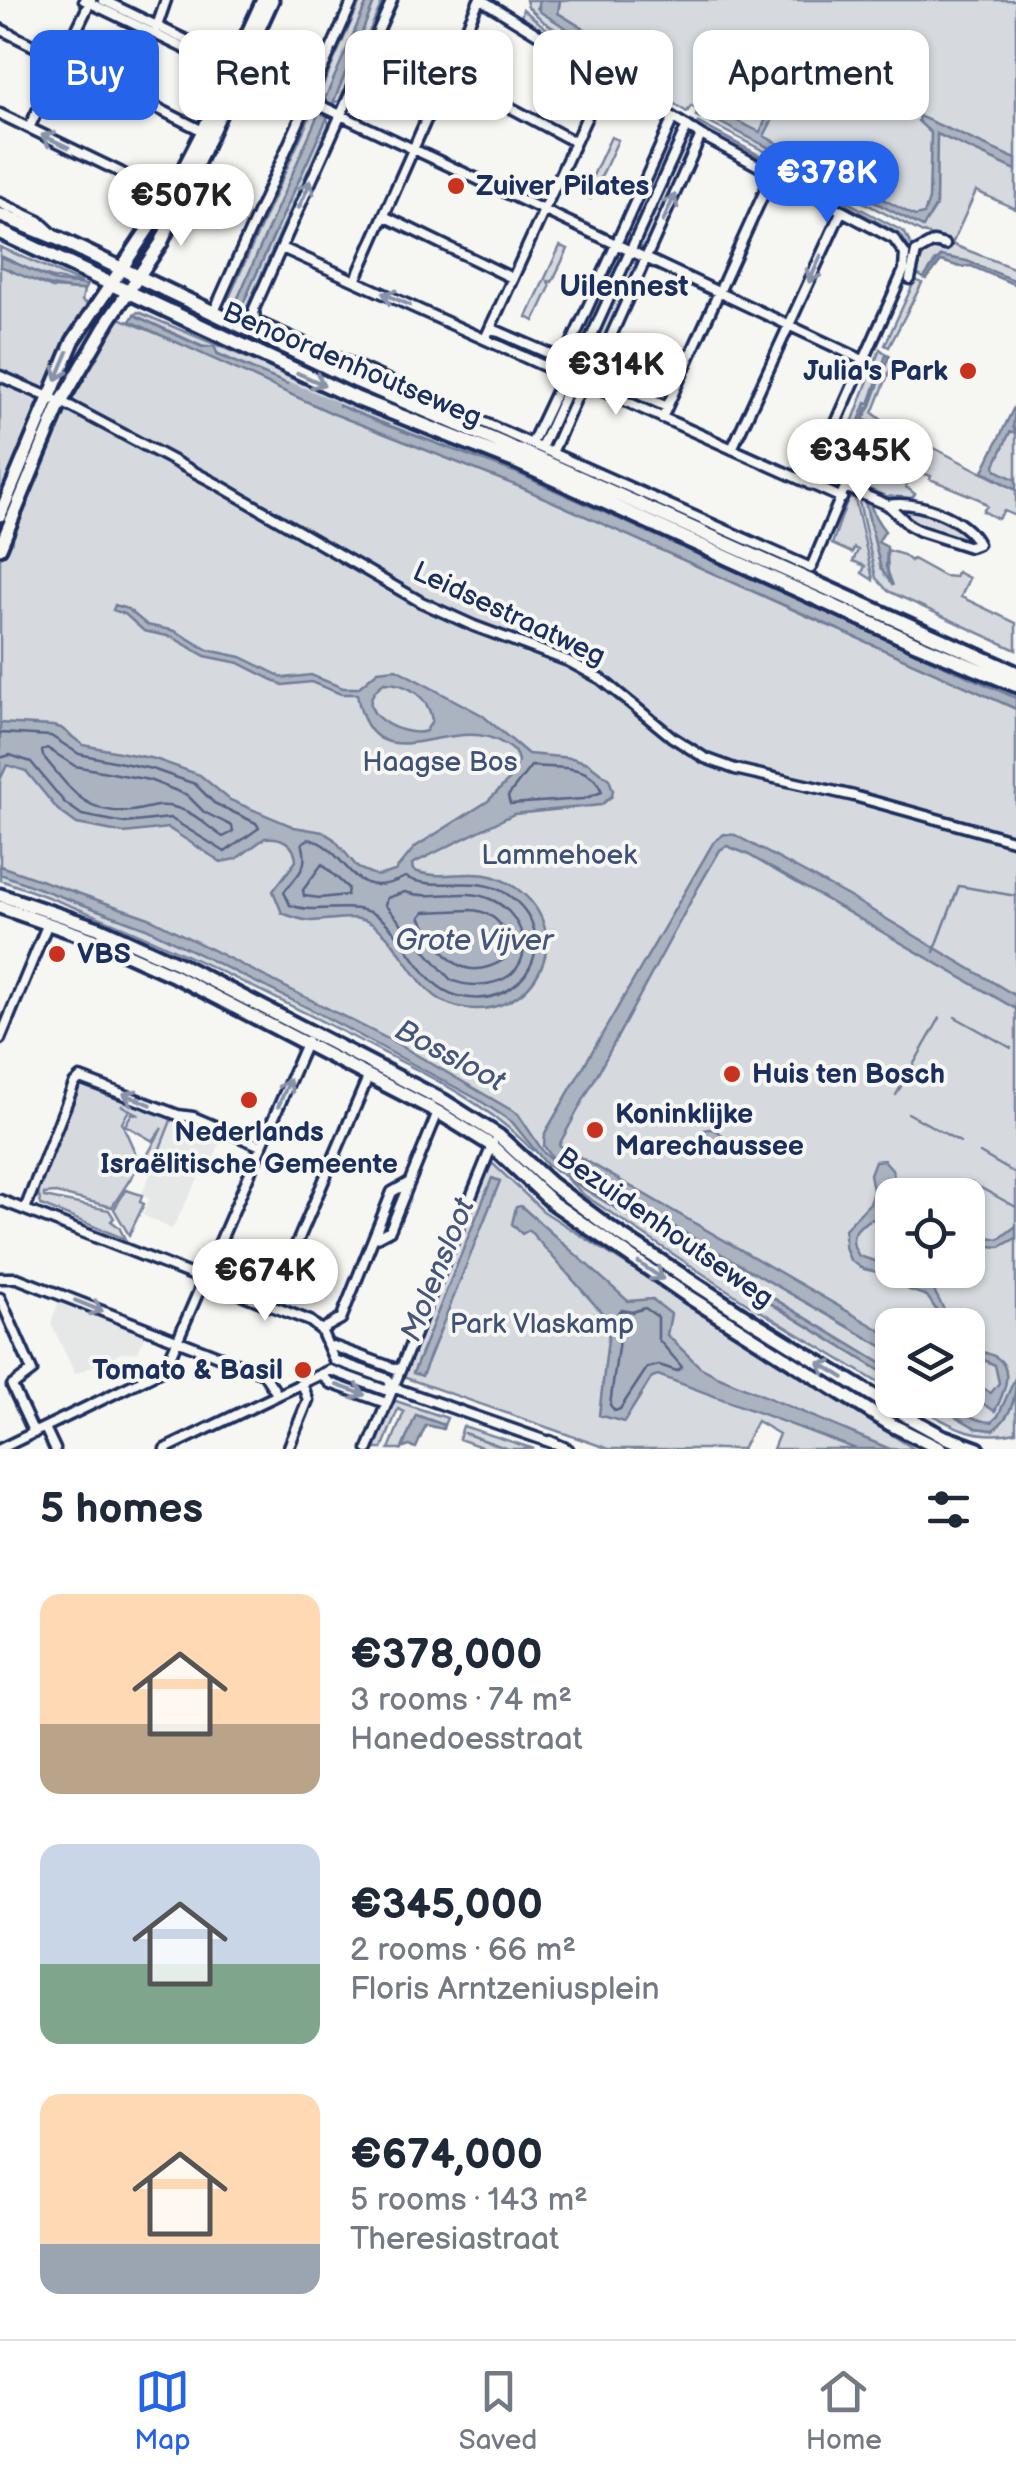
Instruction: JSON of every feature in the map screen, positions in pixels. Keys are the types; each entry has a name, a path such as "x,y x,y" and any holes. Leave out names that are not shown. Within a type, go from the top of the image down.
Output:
{"main road":[{"path":"249,30 263,0"},
{"path":"0,515 54,402 155,254 272,0"},
{"path":"0,548 54,402 72,341 168,199 208,120"},
{"name":"Benoordenhoutseweg","path":"0,215 59,238 357,381 1016,673"},
{"name":"Benoordenhoutseweg","path":"0,232 355,398 517,462 1016,685"},
{"name":"Bezuidenhoutseweg","path":"0,894 444,1101 613,1230 754,1322 913,1420 978,1449"},
{"name":"Bezuidenhoutseweg","path":"0,908 50,918"},
{"name":"Bezuidenhoutseweg","path":"309,1037 369,1075 495,1141 552,1202 674,1287 890,1424 940,1449"}],"street":[{"path":"103,0 156,30"},
{"path":"124,10 129,0"},
{"path":"156,30 166,0"},
{"path":"325,70 354,0"},
{"path":"392,0 336,113 282,248 485,339 576,372 662,418 842,498 845,487 834,430"},
{"path":"467,30 481,0 533,32"},
{"path":"75,30 88,1 156,30"},
{"path":"0,30 30,45"},
{"path":"325,108 863,360"},
{"path":"513,109 573,141"},
{"path":"159,110 203,132"},
{"path":"0,114 168,199"},
{"path":"673,118 894,239 905,254 904,270 810,484"},
{"path":"29,128 33,120"},
{"path":"213,314 304,120"},
{"path":"355,281 426,120"},
{"path":"485,339 583,120"},
{"path":"537,446 563,367 672,120"},
{"path":"537,446 576,372 686,126"},
{"path":"552,453 701,135"},
{"path":"662,418 772,175"},
{"name":"Benoordenhoutseweg","path":"0,203 39,221 59,238"},
{"path":"732,449 841,212"},
{"path":"384,216 512,278"},
{"path":"905,254 934,242 945,245"},
{"name":"Benoordenhoutseweg","path":"282,248 253,316 262,325 811,568 842,498"},
{"path":"910,279 916,252"},
{"path":"490,328 563,367"},
{"name":"Leidsestraatweg","path":"0,376 72,407 216,484 422,602 568,661 601,680 672,738 705,758 1016,841"},
{"path":"589,379 668,407"},
{"name":"Benoordenhoutseweg","path":"357,381 387,380"},
{"path":"845,487 888,505 908,525 932,537 970,547 978,544 971,532 941,515 914,505 888,505"},
{"path":"0,1039 50,918"},
{"path":"0,1449 161,1372 168,1364 309,1037"},
{"path":"270,1306 369,1075"},
{"path":"24,1209 74,1084 80,1078 261,1146"},
{"path":"321,1330 340,1319 373,1239 390,1230 438,1112"},
{"path":"368,1449 495,1141"},
{"path":"0,1200 310,1321 321,1330 334,1360 388,1379 392,1387"},
{"path":"0,1278 16,1278 264,1374 277,1394"},
{"path":"0,1298 32,1371 12,1386"},
{"path":"329,1348 333,1346 400,1370"},
{"path":"164,1449 326,1372 334,1360"},
{"path":"326,1372 385,1390 392,1387 545,1437 568,1449"},
{"path":"326,1372 330,1383 386,1403"},
{"path":"0,1381 12,1386 34,1433"},
{"path":"288,1449 308,1400 302,1382"},
{"path":"45,1428 55,1449"}],"shaded area":[{"path":"173,1118 222,1138 208,1171 203,1169 172,1229 143,1215 149,1199 142,1194"},
{"path":"59,1301 145,1336 138,1352 121,1353 75,1374 51,1323"}],"green space":[{"path":"361,0 368,0 355,30 348,30"},
{"path":"375,0 383,0 370,30 363,30"},
{"path":"526,0 539,0 537,8 571,30 557,30 528,7"},
{"path":"560,0 1016,0 1016,209 976,191 953,242 923,233 704,120 929,120 929,30 693,30 693,107 687,112 673,103 673,30 585,30 558,13"},
{"path":"523,9 549,30 540,30 521,18"},
{"path":"345,36 345,55 326,100 325,81"},
{"path":"345,74 345,87 339,101 333,103"},
{"path":"327,118 329,124 247,307 241,308"},
{"path":"308,120 318,120 235,305 228,300"},
{"path":"697,122 904,232 914,250 910,250 901,235"},
{"path":"669,130 679,134 630,242 620,238"},
{"path":"611,137 618,140 591,199 584,195"},
{"path":"686,138 695,142 647,250 638,245"},
{"path":"951,244 1016,269 1016,281 947,260 936,260 924,278 915,273 927,247 938,245 948,249"},
{"path":"560,246 568,249 552,282 548,281 550,287 534,321 527,317"},
{"path":"0,247 82,283 50,277 20,265 0,256"},
{"path":"613,255 622,259 578,359 568,355"},
{"path":"631,261 640,266 594,367 585,362"},
{"name":"Haagse Bos","path":"0,265 52,288 84,290 82,301 96,308 110,296 105,312 482,469 827,625 1016,704 1016,1391 1012,1405 1016,1395 1016,1432 972,1432 939,1418 959,1418 976,1428 993,1430 989,1423 974,1418 985,1418 985,1308 875,1308 875,1360 568,1174 565,1171 571,1166 557,1159 555,1164 542,1151 532,1150 470,1100 178,952 0,880"},
{"path":"915,280 922,283 889,347 885,345"},
{"path":"138,312 525,477 304,393 134,315"},
{"path":"880,349 894,360 873,413 887,424 1016,490 1016,516 1004,511 998,519 983,511 987,506 979,499 922,473 909,473 906,487 915,494 912,498 886,496 868,489 862,463 871,423 863,419 858,455 863,487 855,483 847,436","holes":["886,356 870,408 863,419 866,404 869,405"]},
{"path":"1016,415 1016,485 989,469"},
{"path":"532,480 937,661 1016,689 1016,698"},
{"path":"854,495 873,580 862,573 865,566 853,561 858,550 854,548 852,553 832,544 847,501"},
{"path":"858,497 865,497 881,569 888,576 887,550 944,576 955,577 957,572 969,578 961,597 1016,623 1016,650 888,591 876,578"},
{"path":"895,508 948,521 972,540 965,543 927,532 901,516"},
{"path":"85,1083 172,1118 151,1171 141,1167 162,1128 153,1141 125,1125 132,1113 139,1115 121,1105 129,1110 122,1123 140,1164 112,1207 56,1193 44,1194 109,1210 114,1218 111,1221 125,1239 41,1205 38,1192 78,1088"},
{"name":"Park Vlaskamp","path":"492,1163 543,1211 914,1449 773,1449 779,1434 757,1421 742,1449 609,1449 403,1377 478,1183 481,1185"},
{"path":"566,1178 875,1368 875,1381 747,1303 584,1195"},
{"path":"126,1190 142,1195 140,1202 144,1204 129,1235 114,1209"},
{"path":"553,1191 661,1265 875,1393 875,1409 628,1251 550,1194"},
{"path":"396,1401 447,1418 444,1425 416,1415 402,1449 389,1449 404,1412 398,1409 382,1449 374,1449"},
{"path":"891,1418 916,1418 968,1449 938,1446"},
{"path":"463,1426 534,1449 487,1449 459,1439"}],"water":[{"path":"368,0 375,0 363,30 355,30"},
{"path":"539,0 560,0 558,13 586,30 569,30 539,11"},
{"path":"345,53 345,74 327,118 241,308 235,305 316,120 325,120 325,99"},
{"path":"735,120 760,132 765,120 772,120 764,136 915,216 924,214 929,200 931,133 918,120 928,120 1016,159 1016,170 937,134 936,206 923,227 717,121"},
{"path":"0,256 57,282 87,285 84,290 72,290 41,283 0,266"},
{"path":"941,256 967,261 1016,281 1016,285 971,266 941,261 924,278"},
{"path":"134,315 202,347 214,346 218,355 386,425 517,473 1016,698 1016,709 520,487 334,414 130,321"},
{"path":"886,355 889,356 863,419 871,423 864,479 871,507 885,531 878,542 887,547 886,567 893,586 881,569 856,464 855,431"},
{"path":"1016,403 1016,432 1010,432 995,465 996,470 1016,480 1016,490 983,471"},
{"name":"Grote Vijver","path":"115,605 128,609 147,625 175,631 208,650 241,657 284,678 311,675 343,688 358,688 378,671 396,669 482,715 528,754 572,758 588,763 609,779 612,796 601,805 514,814 412,864 413,870 426,874 488,875 516,888 535,907 545,929 546,951 540,971 526,989 508,1002 485,1008 458,1007 431,993 394,944 372,924 350,918 308,921 282,913 273,891 296,861 293,850 282,840 265,838 236,859 221,862 168,828 124,833 77,824 58,810 26,771 7,765 0,780 0,723 61,728 83,745 155,759 200,775 230,800 294,827 323,832 334,839 358,868 377,876 395,871 415,847 488,801 509,780 518,761 510,748 483,736 397,743 379,738 366,723 357,694 341,694 311,682 283,685 239,663 205,656 172,637 144,631 125,614 113,610","holes":["384,683 409,688 426,704 432,720 426,731 393,727 374,713 373,693"]},
{"path":"724,834 735,835 848,896 1016,996 1016,1009 727,846 720,850 699,886 559,1145 875,1327 875,1342 551,1156 544,1146 545,1133 713,843"},
{"path":"0,866 149,918 396,1043 518,1114 544,1153 568,1174 875,1360 875,1368 547,1165 512,1122 479,1100 320,1014 146,928 0,874"},
{"path":"710,1129 720,1133 724,1143 720,1153 710,1157 700,1153 696,1143 700,1133"},
{"path":"884,1160 894,1178 875,1178 875,1220 866,1222 853,1239 859,1256 875,1261 875,1271 850,1260 845,1247 845,1229 870,1203 870,1174 875,1161"},
{"path":"492,1178 500,1181 422,1376 413,1373"},
{"path":"521,1206 628,1301 652,1299 671,1314 667,1335 700,1367 890,1449 856,1449 658,1375 652,1377 624,1422 599,1415 610,1322 529,1230 522,1234 512,1224 516,1207"},
{"path":"1016,1226 1016,1238 1000,1247 985,1246 985,1237 999,1239"},
{"path":"907,1288 933,1289 943,1308 935,1308 927,1296"},
{"path":"985,1353 996,1357 1005,1369 1006,1383 995,1411 985,1405 985,1390 991,1393 999,1383 995,1365 985,1361"},
{"path":"1016,1376 1012,1406 993,1430 976,1428 959,1418 992,1422"},
{"path":"416,1415 444,1425 443,1429 426,1425 416,1448 402,1449"}],"waterway":[{"path":"291,387 334,405"},
{"path":"934,952 959,886 1016,896"},
{"path":"955,1017 1011,1048"},
{"path":"896,1095 940,1018"},
{"path":"908,1113 960,1142"},
{"path":"980,1153 1016,1174"},
{"path":"985,1190 1016,1207"},
{"path":"464,1433 508,1449"}],"place":[{"name":"Zuiver Pilates","path":"456,186"},
{"name":"Julia's Park","path":"968,371"},
{"name":"VBS","path":"57,954"},
{"name":"Huis ten Bosch","path":"732,1074"},
{"name":"Nederlands Israëlitische Gemeente","path":"249,1100"},
{"name":"Koninklijke Marechaussee","path":"595,1130"},
{"name":"Tomato & Basil","path":"303,1370"}],"district":[{"name":"Uilennest","path":"624,287"}],"park label":[{"name":"Lammehoek","path":"559,855"}],"water label":[{"name":"Bossloot","path":"450,1056"},
{"name":"Molensloot","path":"438,1270"}]}
